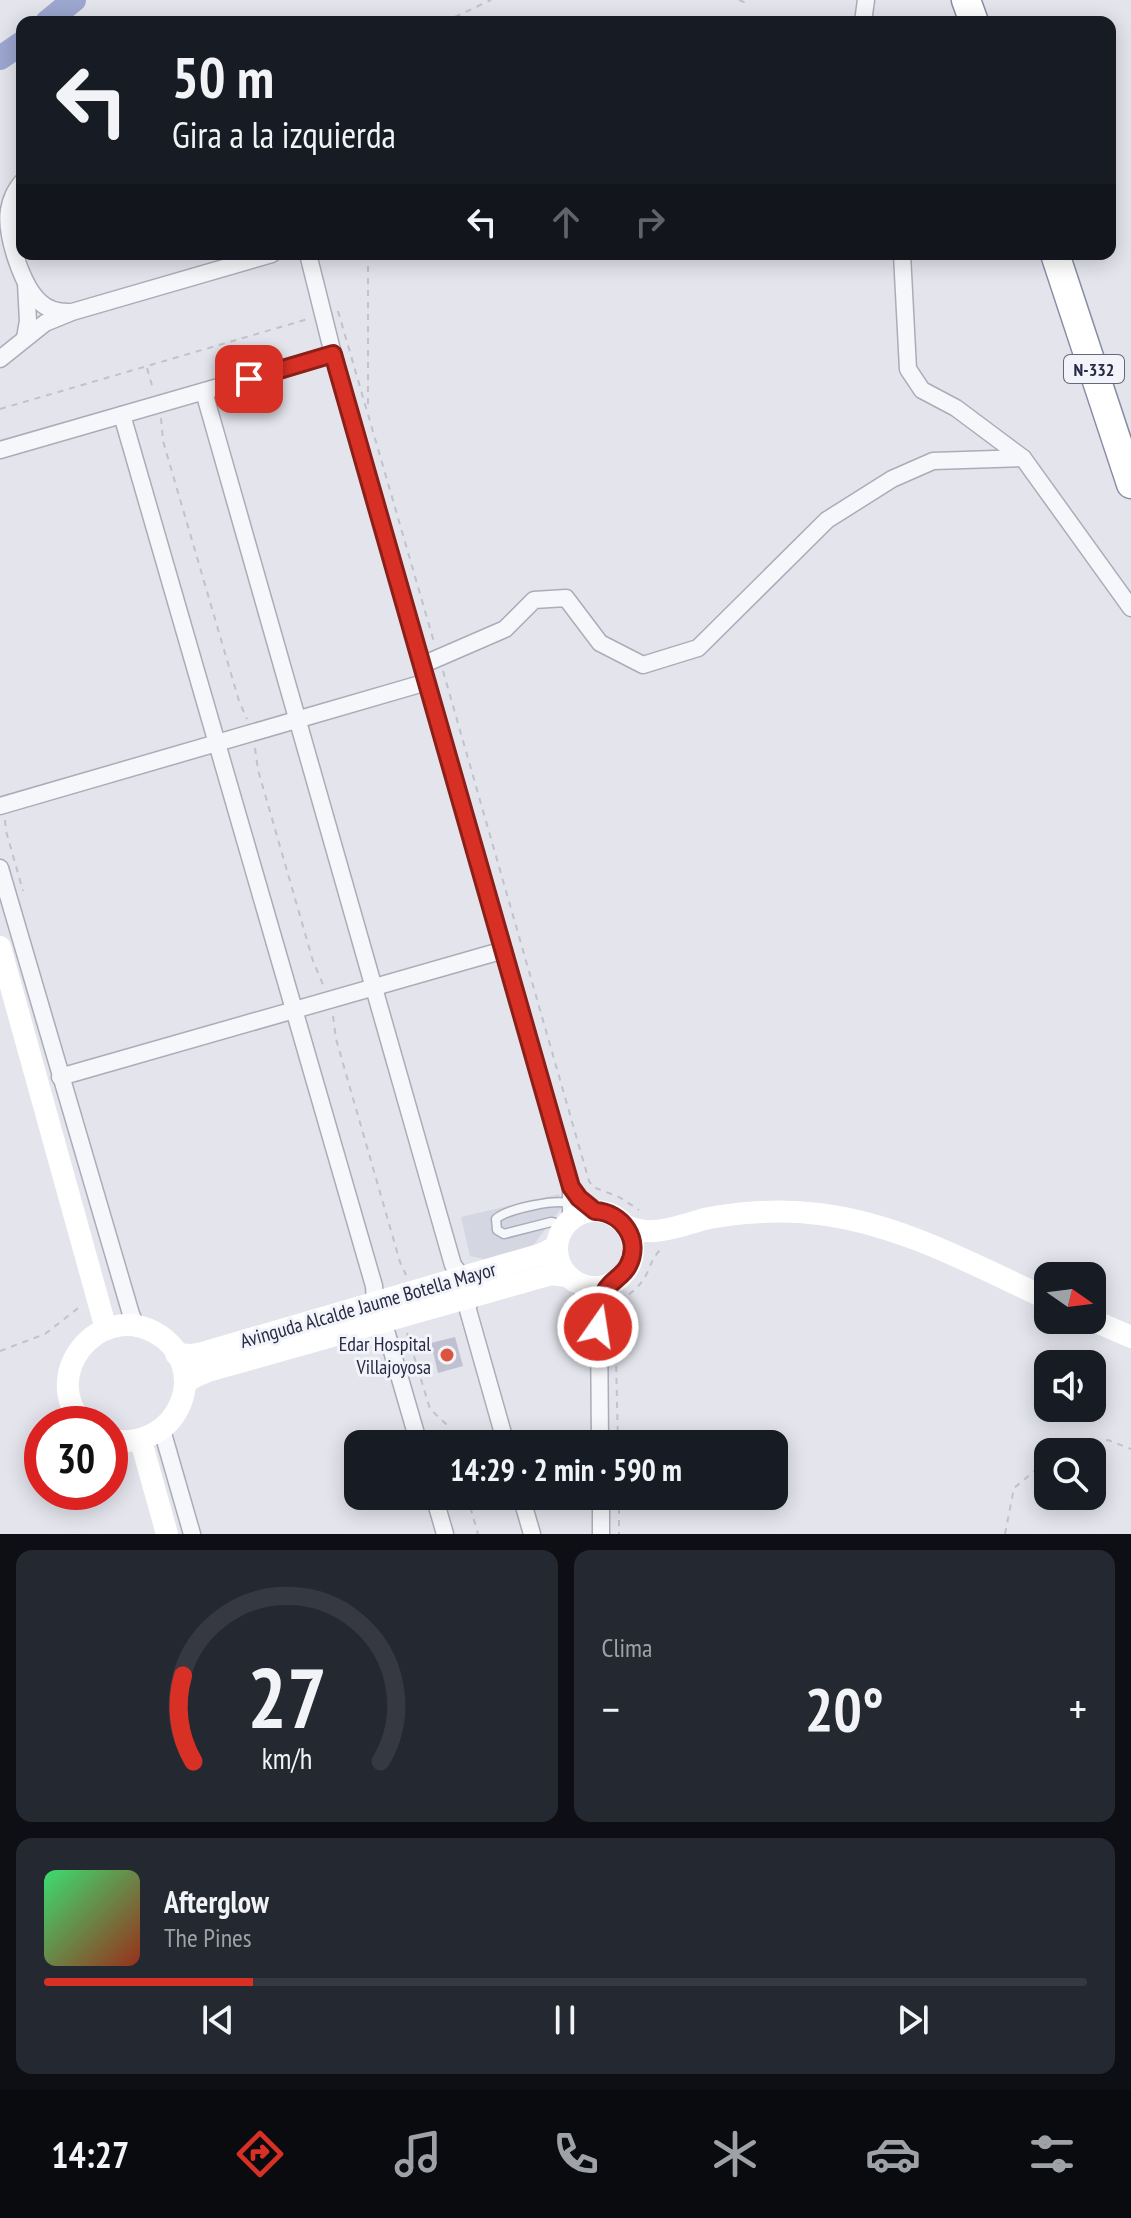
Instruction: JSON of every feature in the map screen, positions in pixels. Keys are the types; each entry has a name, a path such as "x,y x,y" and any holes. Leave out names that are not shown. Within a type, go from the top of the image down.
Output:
{"highway":[{"name":"N-332","path":"1057,260 1131,484"}],"street":[{"path":"16,190 8,213 16,254"},
{"path":"18,260 34,296 42,305 58,312 72,312"},
{"path":"0,359 45,323 72,312 251,260"},
{"path":"310,260 333,354 504,950 570,1209 557,1246 559,1265 591,1302 599,1320"},
{"path":"902,260 908,369 922,390 956,408 1023,458 1131,608"},
{"path":"25,338 28,321 26,281"},
{"path":"0,450 333,354"},
{"path":"204,392 453,1265 466,1287 468,1310 502,1430"},
{"path":"122,415 374,1286 380,1319 415,1430"},
{"path":"422,665 505,629 534,600 566,598 600,643 643,665 698,648 827,520 892,479 933,461 1023,458"},
{"path":"1,805 427,682"},
{"path":"0,868 136,1326"},
{"path":"0,947 106,1329"},
{"path":"60,1077 504,950"},
{"path":"570,1209 603,1212 626,1226 663,1239"},
{"path":"632,1255 647,1240 663,1239 710,1218 745,1213 817,1214 893,1230 1034,1293"},
{"path":"600,1430 599,1320 632,1255 633,1244 626,1226"},
{"name":"Avinguda Alcalde Jaume Botella Mayor","path":"185,1383 208,1371 380,1319 466,1287 557,1246"},
{"name":"Avinguda Alcalde Jaume Botella Mayor","path":"176,1354 191,1355 380,1319 411,1292 551,1274 573,1280"},
{"path":"573,1280 609,1296"},
{"path":"72,1406 67,1384 70,1366 78,1350 90,1337 121,1325 136,1326 154,1333 169,1345 182,1368 185,1383 180,1406 162,1430 141,1441 128,1443"},
{"path":"1106,1326 1131,1337"},
{"path":"162,1430 192,1534"},
{"path":"141,1441 167,1534"},
{"path":"438,1510 445,1534"},
{"path":"525,1510 532,1534"},
{"path":"601,1510 601,1534"}],"lane":[{"path":"561,1201 570,1209 551,1222 504,1234 497,1230 496,1219 503,1213 561,1201"}],"path":[{"path":"457,16 491,0"},
{"path":"739,0 747,0"},
{"path":"354,425 366,419 368,413 368,260"},
{"path":"146,367 163,424 163,441 239,701 246,713 258,770 313,961 322,978 335,1023 336,1039 411,1292"},
{"path":"1,805 23,889"},
{"path":"617,1430 609,1296 620,1301 635,1290 663,1239"},
{"path":"0,1351 45,1334 83,1305"},
{"path":"380,1319 406,1328 430,1409 446,1424 448,1430"},
{"path":"1106,1441 1131,1449"},
{"path":"1005,1534 1014,1488 1034,1472"},
{"path":"471,1510 478,1534"},
{"path":"619,1510 619,1534"}],"shaded area":[{"path":"559,1194 562,1207 532,1247 489,1260 470,1256 461,1217"}],"building":[{"name":"Edar Hospital Villajoyosa","path":"455,1337 463,1366 438,1373 431,1343"}],"waterway":[{"path":"54,16 74,0"},
{"path":"0,58 16,47"}],"place":[{"name":"Edar Hospital Villajoyosa","path":"447,1355"}],"route":[{"path":"249,379 333,354 571,1187 595,1211 611,1215 626,1226 633,1244 626,1269 606,1290 598,1327"}]}
